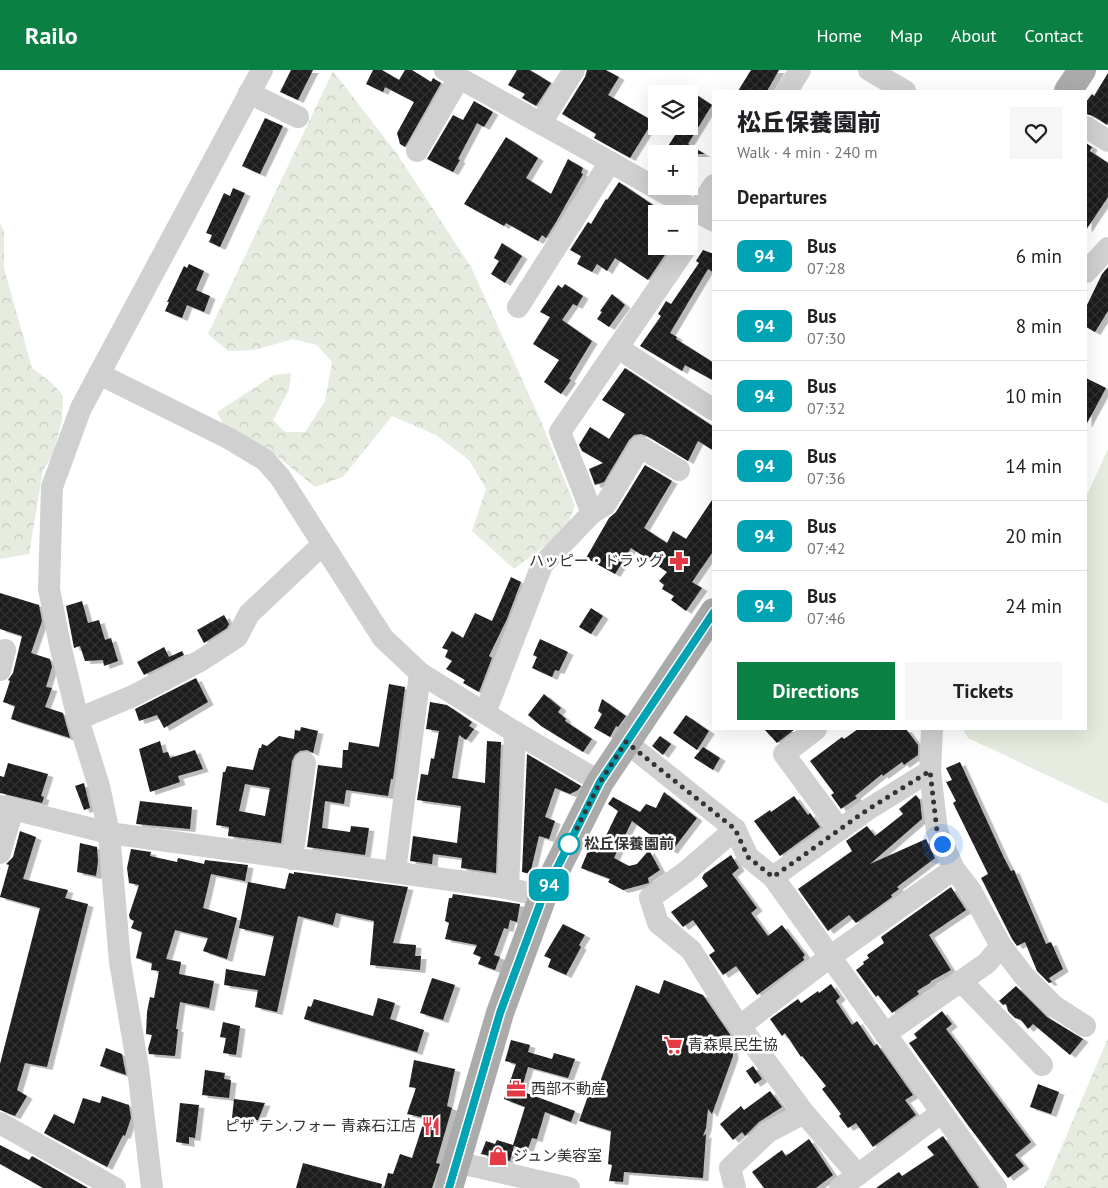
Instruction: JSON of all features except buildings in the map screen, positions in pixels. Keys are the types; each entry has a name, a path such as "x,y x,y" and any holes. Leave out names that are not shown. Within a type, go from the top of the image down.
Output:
{"main road":[{"path":"1069,90 1082,70"},
{"path":"449,1188 500,1013 543,896 600,782 712,615"}],"street":[{"path":"152,1188 138,1068 120,962 109,833 99,786 78,719 49,589 52,487 81,408 262,70"},
{"path":"541,123 574,70"},
{"path":"788,90 800,70"},
{"path":"870,70 903,90"},
{"path":"417,151 452,74 706,217"},
{"path":"249,94 298,117"},
{"path":"1087,128 1108,141"},
{"path":"518,307 610,162"},
{"path":"698,229 706,217 712,193"},
{"path":"1087,271 1108,248"},
{"path":"592,513 560,432 681,255"},
{"path":"618,348 712,409"},
{"path":"99,374 223,436 265,460 280,477 383,638 420,673 600,782"},
{"path":"485,713 542,565 592,513 605,505 640,447 679,470"},
{"path":"78,719 133,696 200,661 237,637 249,614 322,544"},
{"path":"395,872 420,673"},
{"path":"815,730 784,754 840,830"},
{"path":"932,730 930,771 937,831 954,869 971,891 1001,946 1024,976 1054,1006 1085,1026"},
{"path":"508,888 515,732"},
{"path":"626,742 735,829 748,857 773,877 996,1188"},
{"path":"292,859 305,763"},
{"path":"773,877 867,810 930,771"},
{"path":"0,853 6,807 109,833 508,888 543,896"},
{"path":"735,829 688,871 650,898 658,923 691,950 740,1026 804,1113 858,1175"},
{"path":"740,1026 831,956 954,869"},
{"path":"885,1034 987,963 1001,946"},
{"path":"961,981 1042,1065"},
{"path":"735,1188 730,1168 768,1132 804,1113"},
{"path":"840,1188 941,1113"},
{"path":"0,1123 115,1188"},
{"path":"456,1162 569,1188"}],"green space":[{"path":"333,71 397,154 471,267 540,419 575,506 565,531 514,569 472,531 486,489 469,460 436,435 392,416 343,477 315,487 277,456 224,426 217,412 274,375 291,373 289,390 273,420 285,432 305,432 325,401 332,362 317,345 293,339 254,350 228,351 208,334"},
{"path":"0,222 4,232 4,268 32,368 53,384 63,396 62,420 53,455 43,470 29,554 0,559"},
{"path":"1108,449 1108,804 968,738 964,730 1087,730 1087,495"},
{"path":"1108,1038 1108,1188 1044,1188"}],"bus line":[{"name":"94","path":"449,1188 500,1013 543,896 600,782 712,615"}],"place":[{"name":"ハッピー・ドラッグ","path":"679,561"},
{"name":"松丘保養園前","path":"569,844"},
{"name":"青森県民生協","path":"673,1045"},
{"name":"西部不動産","path":"516,1089"},
{"name":"ピザ テン.フォー 青森石江店","path":"431,1126"},
{"name":"ジュン美容室","path":"498,1156"}],"route":[{"path":"569,844 600,782 626,742 735,829 748,857 773,877 867,810 930,771 937,831 942,844"}]}
